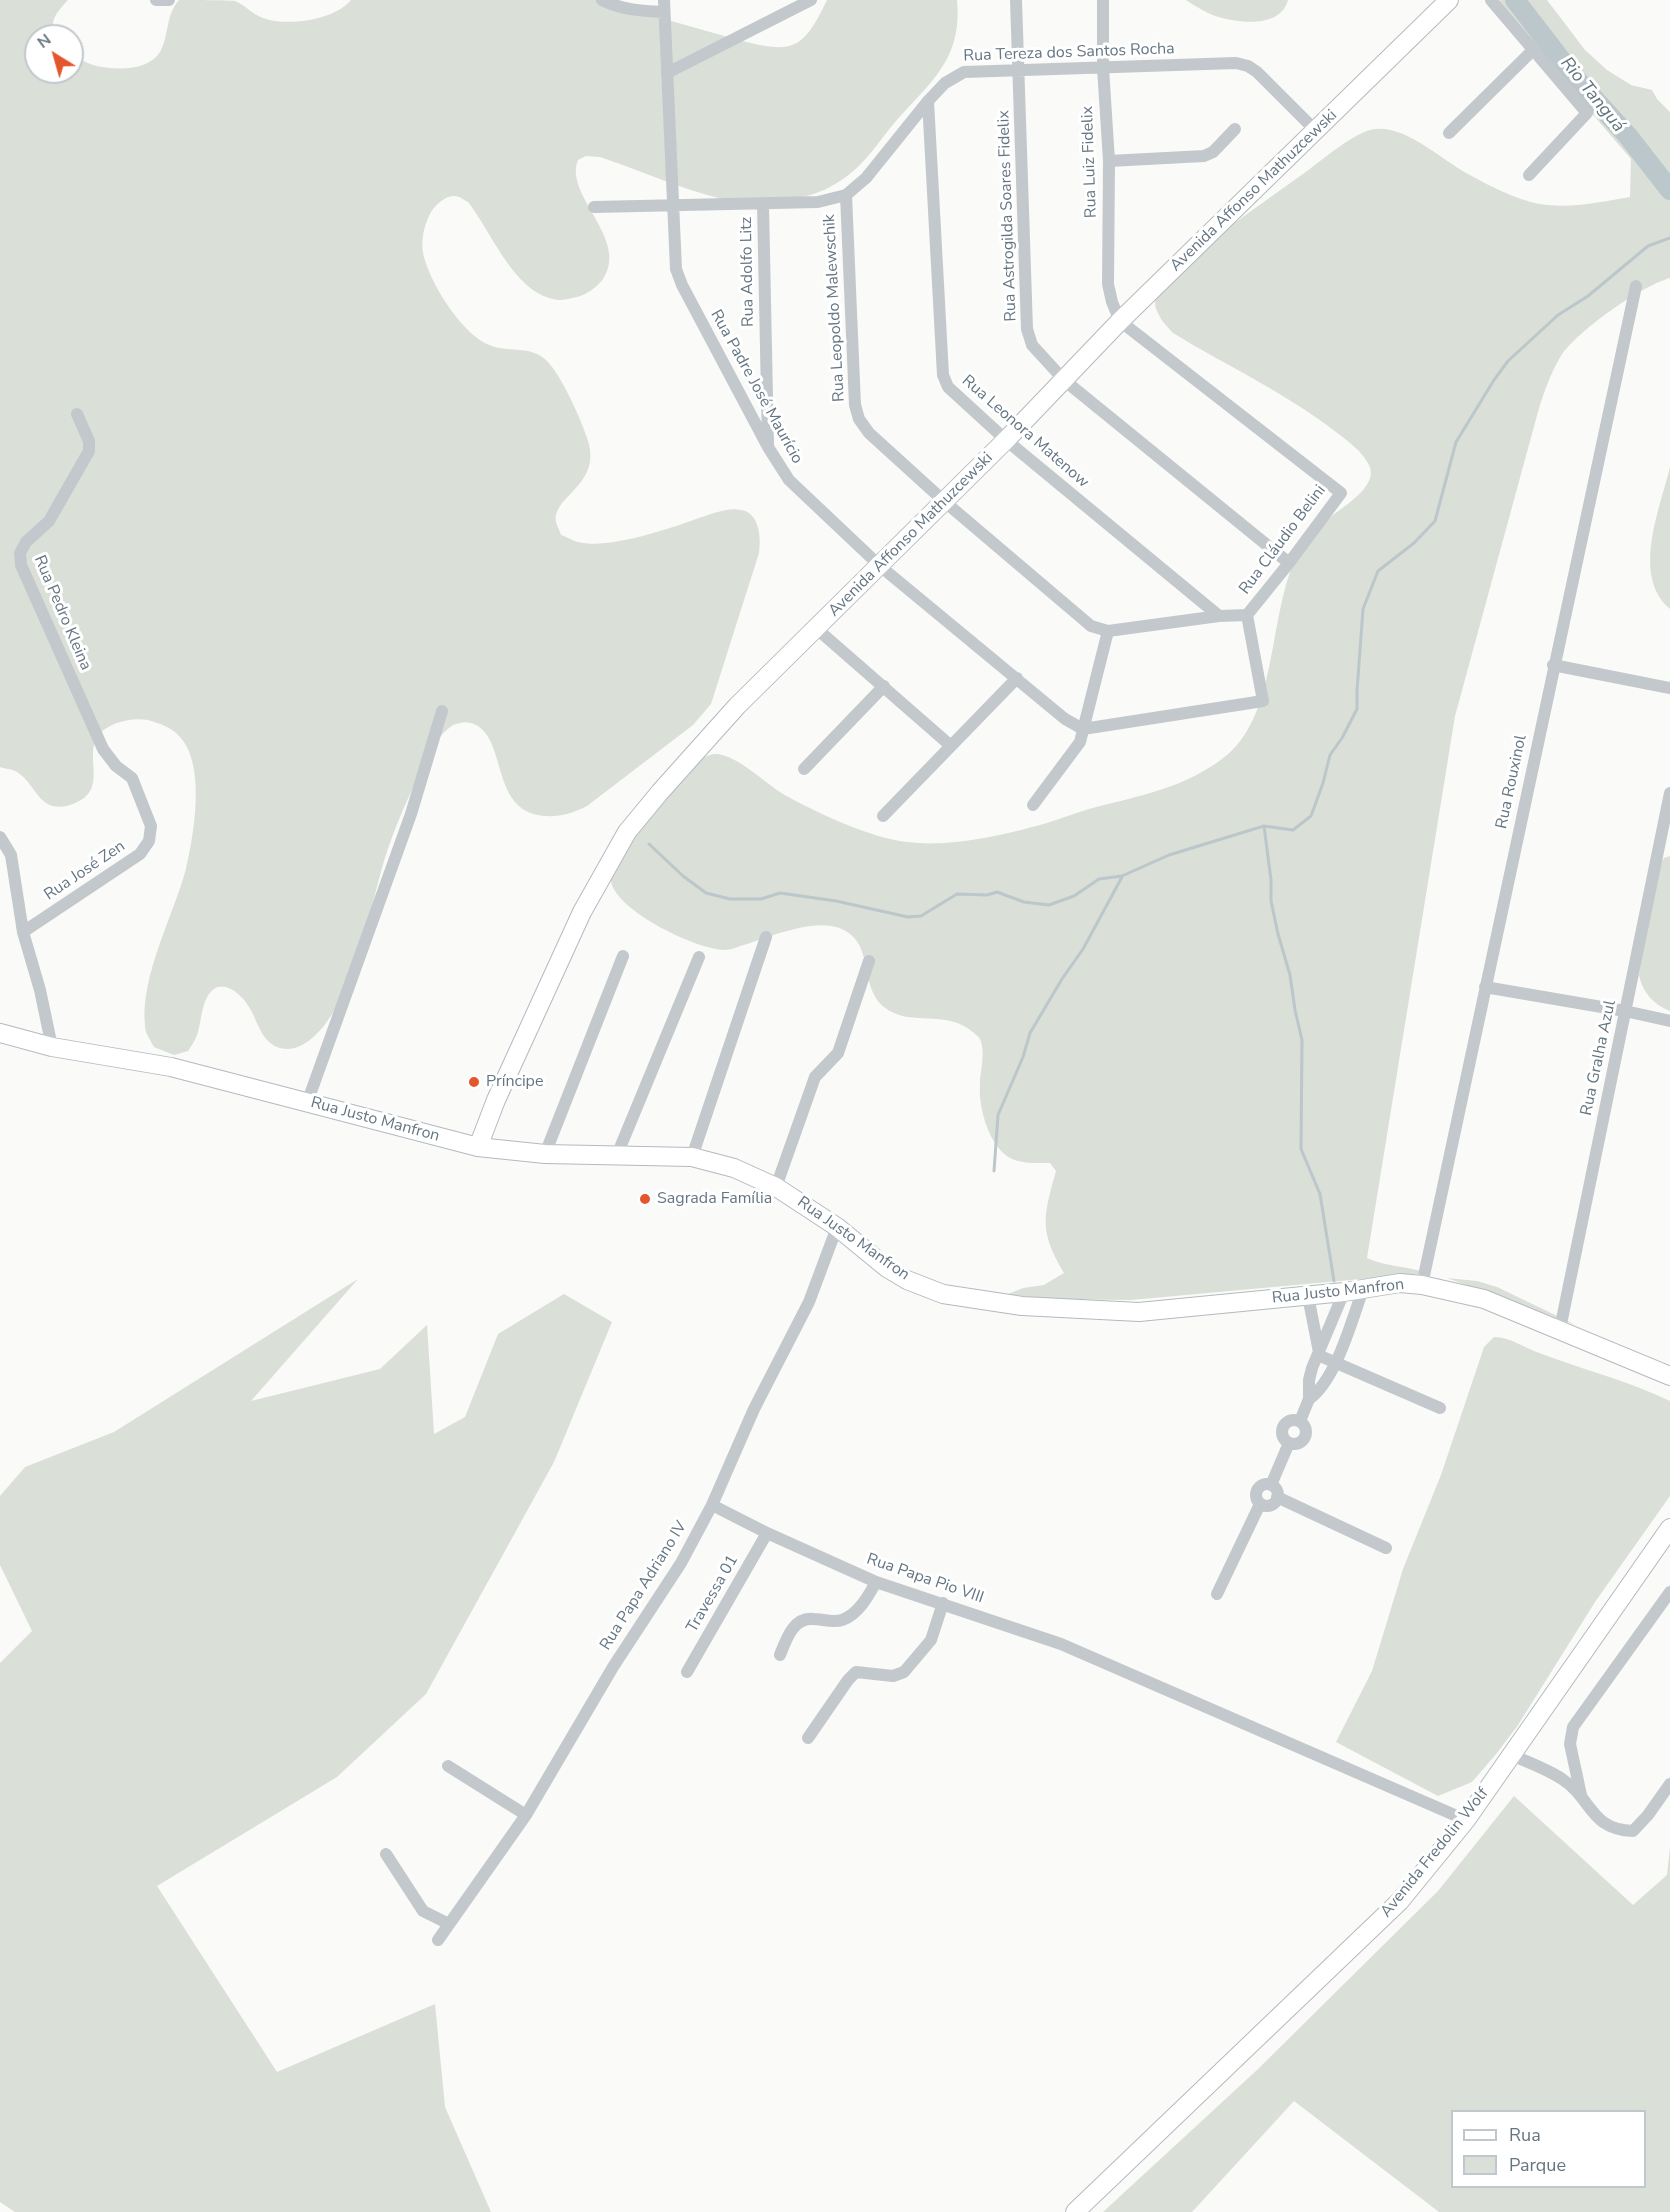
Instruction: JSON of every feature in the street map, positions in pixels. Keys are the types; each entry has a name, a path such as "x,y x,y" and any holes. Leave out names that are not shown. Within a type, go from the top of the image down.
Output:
{"main road":[{"name":"Avenida Affonso Mathuzcewski","path":"478,1147 496,1100 582,912 627,832 660,792 737,706 945,502 1120,321 1449,0"},
{"name":"Rua Justo Manfron","path":"0,1033 52,1047 171,1067 478,1147 545,1154 692,1157 734,1168 776,1187 837,1227 887,1268 907,1280 943,1294 1022,1306 1139,1312 1308,1296 1400,1283 1422,1284 1484,1299 1670,1376"},
{"name":"Avenida Fredolin Wolf","path":"1076,2212 1400,1901 1466,1820 1670,1528"}],"street":[{"path":"156,0 169,0"},
{"path":"602,0 631,11 664,6"},
{"path":"667,73 811,0"},
{"name":"Rua Astrogilda Soares Fidelix","path":"1016,0 1028,329 1032,345 1064,380 1289,563"},
{"name":"Rua Luiz Fidelix","path":"1103,0 1103,68 1109,161 1108,284 1120,321"},
{"path":"1491,0 1587,113 1529,175"},
{"name":"Rua Padre José Maurício","path":"664,6 671,204 676,269 682,285 768,447 789,480 880,566 1065,719 1083,729"},
{"path":"1449,133 1533,50"},
{"name":"Rua Tereza dos Santos Rocha","path":"594,207 818,202 846,195 866,178 945,83 964,72 1236,63 1248,66 1316,131"},
{"name":"Rua Leonora Matenow","path":"928,101 943,375 948,387 1006,440 1219,616"},
{"path":"1109,161 1204,156 1213,152 1235,129"},
{"name":"Rua Leopoldo Malewschik","path":"846,195 855,405 859,420 869,433 945,502 1091,626 1108,631"},
{"name":"Rua Adolfo Litz","path":"763,204 768,447"},
{"name":"Rua Rouxinol","path":"1422,1284 1636,286"},
{"name":"Rua Cláudio Belini","path":"1083,729 1263,701 1247,615 1341,493 1120,321"},
{"name":"Rua Pedro Kleina","path":"77,414 89,441 89,451 49,522 26,542 20,553 21,565 103,748 116,766"},
{"path":"1033,805 1075,750 1083,729 1108,631 1219,616 1247,615"},
{"path":"817,629 951,746"},
{"path":"1553,665 1670,688"},
{"path":"883,816 1017,678"},
{"path":"804,769 884,686"},
{"path":"308,1103 411,814 442,711"},
{"name":"Rua José Zen","path":"23,932 140,854 149,841 151,826 132,778 116,766"},
{"name":"Rua Gralha Azul","path":"1560,1329 1670,793"},
{"path":"0,837 11,855 23,932 40,990 52,1047"},
{"path":"692,1157 766,937"},
{"path":"545,1154 623,956"},
{"path":"616,1155 699,957"},
{"path":"776,1187 815,1077 838,1053 869,961"},
{"path":"1485,987 1670,1021"},
{"name":"Rua Papa Adriano IV","path":"438,1940 526,1815 613,1667 681,1563 712,1505 754,1409 809,1302 837,1227"},
{"path":"1309,1399 1322,1388 1335,1362 1363,1288"},
{"path":"1271,1485 1289,1443 1297,1444 1305,1437 1307,1429 1300,1421 1309,1399 1309,1380 1344,1292"},
{"path":"1308,1296 1318,1353"},
{"path":"1318,1353 1440,1408"},
{"path":"1265,1484 1271,1485 1276,1490 1277,1497 1271,1505 1260,1504 1256,1496 1257,1489 1265,1484"},
{"path":"1277,1497 1386,1548"},
{"path":"1217,1594 1260,1504"},
{"name":"Rua Papa Pio VIII","path":"712,1505 767,1533 876,1582 1052,1641 1466,1820"},
{"name":"Travessa 01","path":"687,1672 767,1533"},
{"path":"780,1655 789,1632 799,1623 810,1618 826,1621 842,1620 856,1610 869,1595 876,1582"},
{"path":"1581,1795 1570,1744 1573,1727 1670,1593"},
{"path":"808,1738 856,1672 893,1676 904,1672 931,1640 943,1603"},
{"path":"1511,1755 1562,1778 1581,1795 1595,1816 1609,1827 1619,1830 1633,1831 1648,1815 1670,1784"},
{"path":"448,1766 526,1815"},
{"path":"386,1854 423,1911 448,1924"}],"green space":[{"path":"0,0 68,0 58,12 53,24 24,24 24,84 84,84 84,61 102,67 121,69 141,66 157,56 162,48 172,12 179,0 235,1 263,18 273,21 297,22 334,13 351,0 597,0 742,41 786,47 804,38 827,0 957,0 956,34 945,62 937,74 859,166 825,190 797,198 739,202 686,188 600,157 586,156 578,160 576,174 579,188 603,233 608,248 609,264 601,282 580,296 559,300 543,296 530,287 506,261 468,202 462,198 447,197 432,211 426,223 422,243 423,253 432,278 449,307 470,332 481,341 499,348 528,351 547,361 564,387 584,430 590,454 589,467 584,478 557,513 556,522 561,535 590,544 621,541 718,512 736,509 747,512 756,521 760,540 759,553 711,704 693,725 587,806 572,813 556,816 544,816 526,811 514,801 506,787 491,741 483,730 471,723 462,722 453,725 441,735 424,763 395,829 384,861 362,945 347,986 338,1005 321,1030 307,1042 291,1049 275,1046 261,1032 244,1000 233,990 223,987 214,989 207,998 197,1035 188,1051 174,1055 154,1047 146,1031 147,987 186,869 196,801 193,765 188,749 177,734 161,724 142,719 119,722 105,729 96,739 93,756 93,783 90,791 75,803 64,806 56,807 43,801 22,776 14,770 0,767"},
{"path":"1186,0 1288,0 1284,9 1276,16 1257,22 1246,22 1215,16"},
{"path":"1500,0 1547,0 1585,50 1607,70 1631,85 1652,90 1657,99 1670,112 1670,278 1643,290 1595,322 1569,346 1554,368 1539,408 1455,716 1367,1258 1427,1273 1131,1300 1043,1299 1008,1294 1023,1288 1044,1285 1064,1273 1050,1246 1046,1224 1048,1200 1056,1171 1050,1163 1025,1162 1010,1158 996,1145 986,1125 981,1104 983,1050 979,1037 952,1021 905,1016 884,1007 871,988 863,953 858,943 850,934 839,928 818,925 782,932 731,949 711,948 660,927 628,905 611,882 610,874 613,863 618,852 689,769 697,762 714,754 731,758 783,794 835,820 890,839 929,843 949,843 991,837 1161,790 1195,776 1227,755 1243,737 1264,689 1281,606 1297,555 1306,541 1327,520 1364,489 1371,473 1369,465 1359,451 1317,418 1277,392 1173,333 1162,320 1156,307 1158,290 1169,275 1189,257 1338,147 1359,135 1376,129 1387,129 1409,137 1479,180 1530,202 1574,205 1630,197 1631,159 1500,6"},
{"path":"1670,467 1670,609 1658,595 1652,579 1650,561 1655,522"},
{"path":"1670,856 1670,1011 1650,997 1639,975 1656,871 1664,858"},
{"path":"1447,1278 1477,1281 1497,1287 1576,1325"},
{"path":"358,1279 251,1401 380,1369 427,1325 434,1434 465,1417 498,1334 564,1294 612,1322 554,1462 426,1694 337,1777 157,1886 277,2072 435,2004 445,2107 491,2212 15,2212 0,2202 0,1663 32,1631 0,1565 0,1496 25,1467 114,1432"},
{"path":"1494,1337 1512,1341 1670,1401 1670,1496 1595,1602 1518,1725 1497,1753 1472,1782 1438,1796 1336,1742 1372,1671 1403,1569 1441,1475 1484,1347"},
{"path":"1514,1796 1633,1905 1667,1875 1670,1847 1670,2212 1439,2212 1294,2101 1192,2212 1103,2212 1257,2070 1438,1891"}],"waterway":[{"name":"Rio Tanguá","path":"1515,0 1576,79 1628,136 1670,190"},
{"path":"649,844 683,876 706,893 730,899 761,899 780,893 836,901 908,917 921,916 957,894 987,895 997,892 1024,902 1049,905 1074,896 1099,879 1122,876 1169,855 1264,826 1293,830 1311,816 1330,755 1357,709 1363,609 1378,571 1414,543 1435,521 1456,442 1494,380 1508,361 1558,315 1588,296 1648,246 1670,238"},
{"path":"1264,826 1271,880 1271,901 1290,975 1302,1040 1301,1149 1320,1194 1334,1281"},
{"path":"994,1171 998,1115 1023,1057 1030,1033 1083,949 1122,877"}],"place":[{"name":"Príncipe","path":"474,1082"},
{"name":"Sagrada Família","path":"645,1199"}]}
